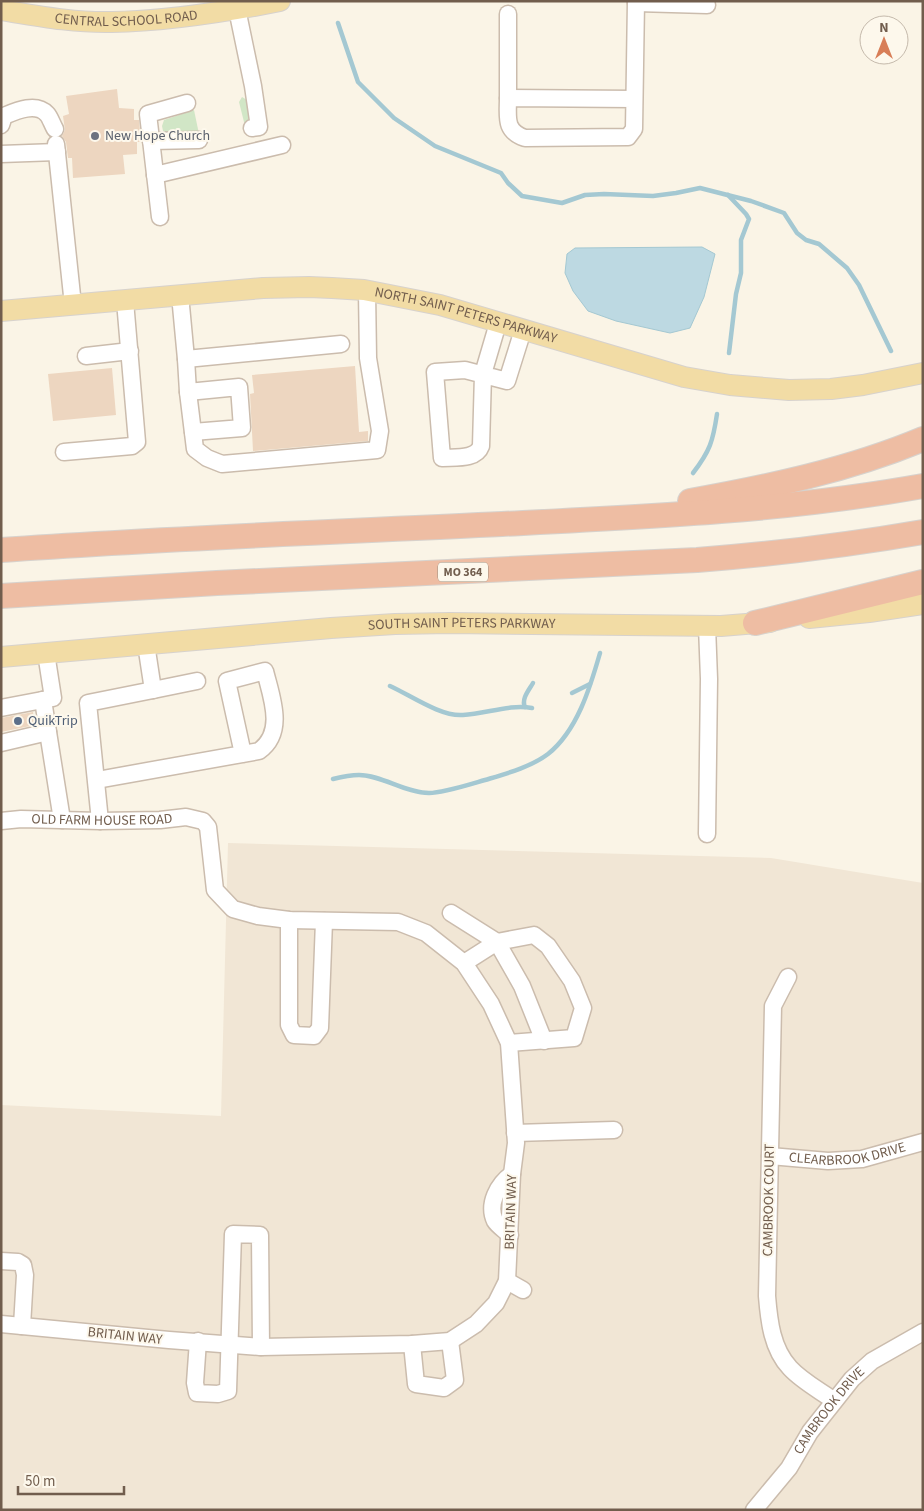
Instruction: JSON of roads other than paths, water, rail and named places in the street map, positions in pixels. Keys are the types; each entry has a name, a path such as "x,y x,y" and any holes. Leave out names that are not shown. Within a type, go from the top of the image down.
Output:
{"highway":[{"path":"590,520 802,478 923,439"},
{"path":"1,550 732,511 810,503 923,486"},
{"name":"MO 364","path":"1,596 217,583 697,560 783,553 923,532"},
{"path":"755,623 923,582"}],"main road":[{"name":"CENTRAL SCHOOL ROAD","path":"1,10 51,18 110,22 170,19 280,1"},
{"name":"NORTH SAINT PETERS PARKWAY","path":"1,311 263,288 309,287 367,291 440,306 684,377 755,388 789,390 864,386 923,373"},
{"name":"SOUTH SAINT PETERS PARKWAY","path":"1,657 395,624 707,626 869,612 923,604"}],"street":[{"path":"508,14 509,126 515,135 525,138 628,137 634,129 636,2 707,5"},
{"path":"247,6 253,86 259,127 252,128"},
{"path":"508,98 634,99"},
{"path":"160,217 148,114 187,103"},
{"path":"1,125 4,116 17,110 38,108 47,114 56,142 73,305"},
{"path":"151,141 199,140"},
{"path":"1,154 56,142"},
{"path":"155,175 282,145"},
{"path":"180,295 195,449 206,458 222,464 378,450 380,431 368,348 367,291"},
{"path":"64,452 132,446 137,442 125,300"},
{"path":"498,323 482,374 481,446 479,452 474,455 442,458 435,372 465,370 482,374 507,381 523,330"},
{"path":"186,359 341,344"},
{"path":"86,356 130,351"},
{"path":"188,392 239,387 242,428 193,432"},
{"path":"707,626 707,834"},
{"path":"146,644 154,690"},
{"path":"1,708 53,698 46,653"},
{"path":"97,780 243,754 264,748 269,741 275,724 275,714 265,672 227,681 243,754"},
{"path":"100,821 88,702 197,681"},
{"path":"43,700 62,820"},
{"path":"1,743 48,732"},
{"name":"OLD FARM HOUSE ROAD","path":"1,821 21,819 160,820 186,817 203,821"},
{"name":"BRITAIN WAY","path":"1,1324 261,1347 412,1344 450,1341 476,1324 496,1303 507,1281 512,1174 516,1143 509,1043 491,1004 464,963 426,933 398,922 289,920 258,916 233,909 215,890 208,828 203,821"},
{"path":"451,913 497,942 522,986 544,1040"},
{"path":"289,920 289,1025 294,1035 314,1036 320,1028 324,921"},
{"path":"464,963 497,942 534,935 548,946 572,981 583,1008 574,1038 509,1043"},
{"name":"CAMBROOK COURT","path":"788,977 773,1006 767,1296 769,1326 778,1349 789,1368 806,1382 834,1400"},
{"path":"516,1133 614,1130"},
{"name":"CLEARBROOK DRIVE","path":"770,1156 828,1161 862,1159 923,1142"},
{"path":"198,1341 195,1383 197,1393 218,1394 228,1390 233,1234 260,1235 261,1347"},
{"path":"1,1261 18,1262 23,1265 25,1275 22,1326"},
{"path":"507,1281 523,1290"},
{"name":"CAMBROOK DRIVE","path":"754,1510 789,1468 810,1432 852,1379 872,1361 923,1332"},
{"path":"412,1344 416,1384 444,1388 455,1380 450,1341"}],"water":[{"path":"702,247 715,254 704,297 690,328 670,333 616,321 588,311 573,291 565,273 567,254 575,248"}],"waterway":[{"path":"338,23 358,82 394,118 435,146 501,173 508,183 522,196 562,203 585,195 653,196 700,188 751,201 784,213 797,233 806,240 819,244 847,268 859,285 891,351"},
{"path":"728,195 749,219 741,240 741,273 736,294 729,353"},
{"path":"693,473 710,445 717,414"},
{"path":"333,779 353,775 367,776 411,790 435,793 518,770 534,763 548,754 558,744 575,721 587,694 600,653"},
{"path":"525,707 525,698 533,683"},
{"path":"572,693 590,684"},
{"path":"390,686 426,705 454,715 515,707 532,708"}],"place":[{"name":"New Hope Church","path":"95,136"},
{"name":"QuikTrip","path":"18,721"}]}
